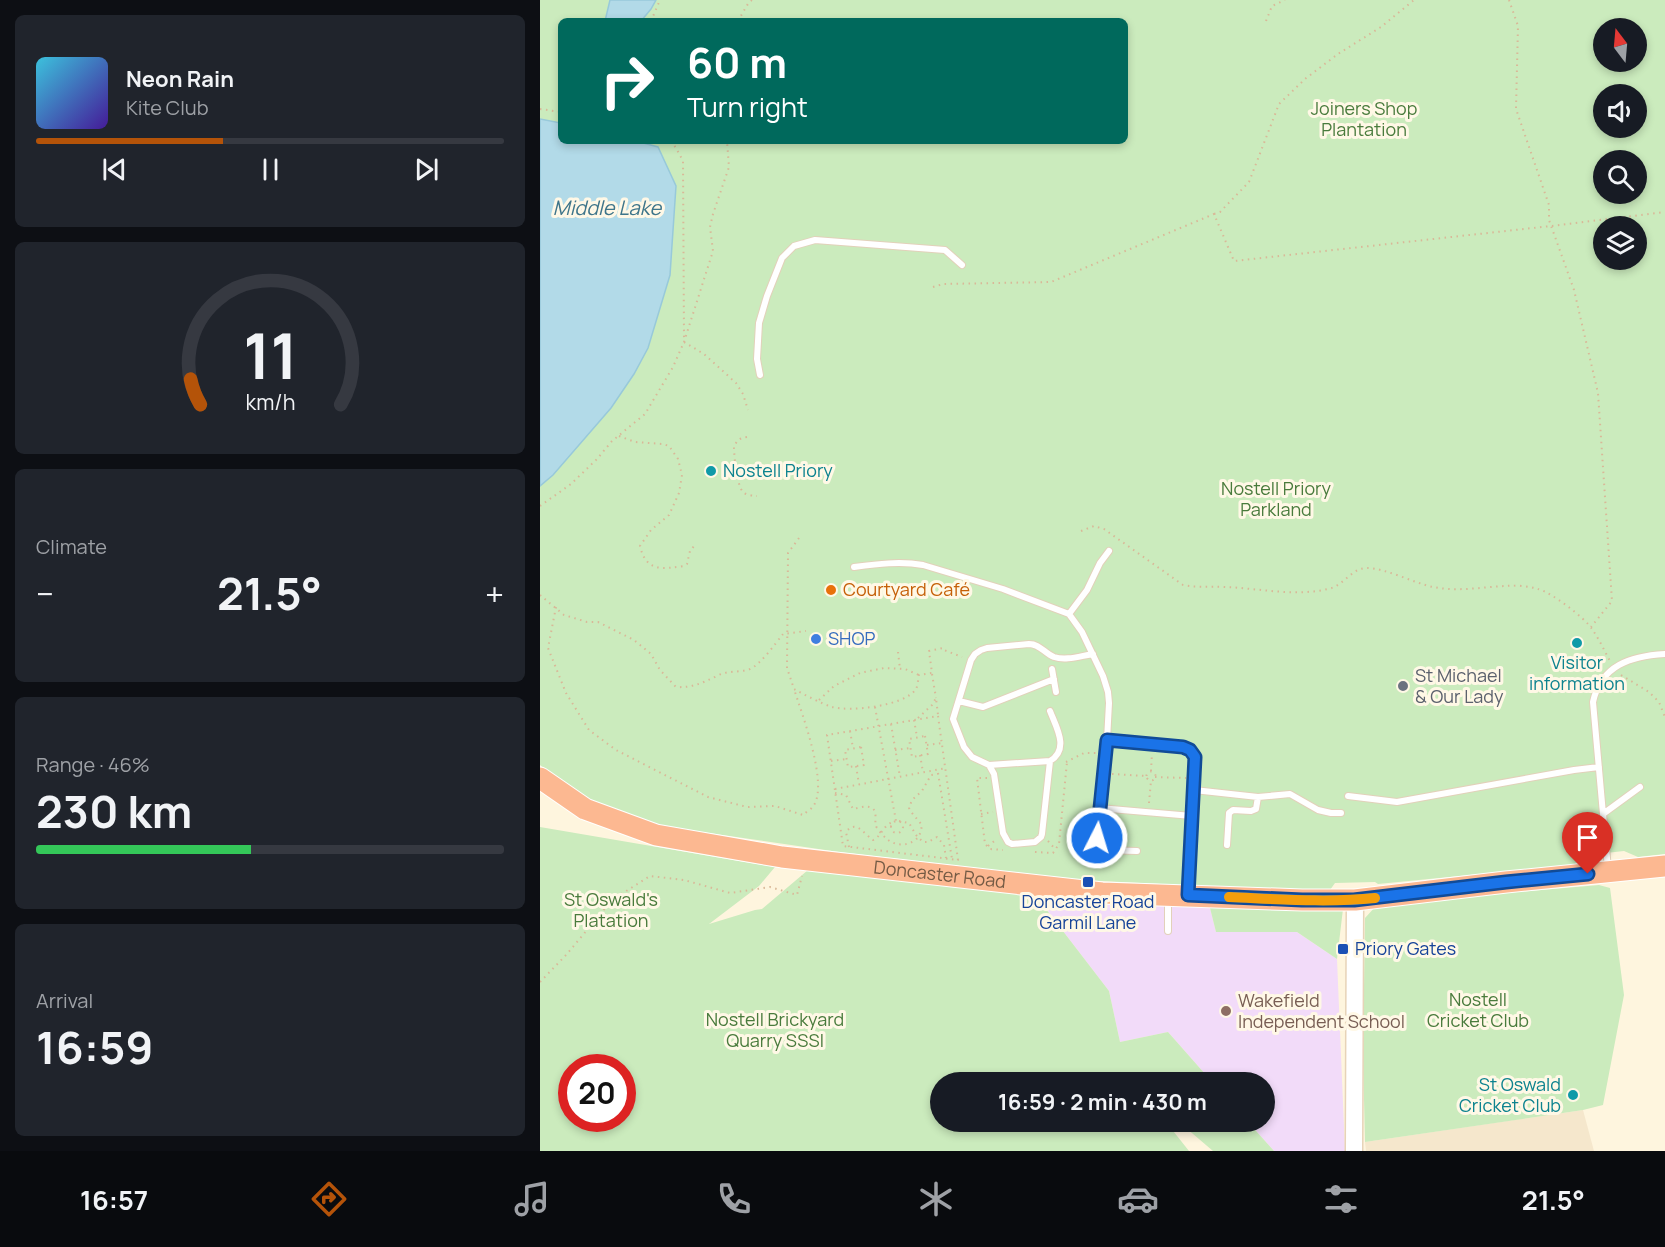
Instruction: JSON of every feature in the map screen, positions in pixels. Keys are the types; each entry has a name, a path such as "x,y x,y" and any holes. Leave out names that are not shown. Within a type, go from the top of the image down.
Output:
{"highway":[{"name":"Doncaster Road","path":"541,779 585,809 656,835 806,860 1102,892 1354,900 1665,866"}],"main road":[{"path":"1354,900 1354,1151"}],"lane":[{"path":"760,375 757,359 759,323 782,258 794,246 815,240 945,250 962,265"},
{"path":"1069,614 1087,590 1100,563 1109,551"},
{"path":"854,567 885,563 922,565 1003,589 1069,614 1082,632 1108,692 1107,740 1097,838 1104,850 1137,851"},
{"path":"1050,711 1061,747 1057,757 1050,762 990,765 972,757 957,733 953,719 970,660 981,650 1029,644 1039,646 1049,654 1060,658 1093,654"},
{"path":"1608,873 1593,702 1596,690 1614,667 1624,661 1635,657 1665,654"},
{"path":"1052,669 1056,692"},
{"path":"959,701 983,707 1054,679"},
{"path":"1107,740 1183,747 1190,750 1195,757 1192,816 1178,895 1168,931"},
{"path":"990,765 1003,833 1008,842 1012,844 1035,842 1041,837 1050,762"},
{"path":"1348,796 1398,802 1599,767"},
{"path":"1603,814 1640,787"},
{"path":"1194,790 1258,796 1290,795 1318,810 1341,813"},
{"path":"1227,845 1229,813 1233,810 1256,810 1258,796"},
{"path":"1100,808 1192,816"}],"path":[{"path":"652,18 660,0"},
{"path":"740,18 752,0"},
{"path":"1266,21 1272,6 1285,0"},
{"path":"933,287 943,284 1051,282 1220,212 1249,182 1279,104 1305,79 1338,54 1382,27 1414,0"},
{"path":"1509,0 1518,26 1516,109 1549,205 1549,220 1574,290 1598,393 1612,601 1591,627"},
{"path":"540,109 558,112"},
{"path":"673,144 683,161 684,342"},
{"path":"540,506 571,484 612,441 645,414 674,367 713,251 710,227 712,214 729,167 727,144"},
{"path":"1214,214 1234,261 1665,212"},
{"path":"684,342 704,354 736,383 743,394 748,410"},
{"path":"619,436 635,442 663,444 669,447 678,459 682,475 679,493 669,515 651,530 640,546 646,562 658,568 684,566 694,546"},
{"path":"747,437 740,438 734,447 739,486 742,492 757,496"},
{"path":"1081,531 1094,526 1104,529 1183,585 1198,588 1223,587 1274,591 1330,589 1353,572 1366,568 1434,587 1467,590 1508,586 1539,589 1564,603 1591,627 1621,676 1649,692 1659,702 1665,717"},
{"path":"556,607 548,648 566,693 589,730 616,750 708,797 747,807 775,806 803,815 814,805 818,786 814,757 788,668 788,553 799,538"},
{"path":"540,595 564,615 587,622 598,622 634,640 651,654 660,670 676,687 692,686 709,681 717,675 750,669 783,634 806,632"},
{"path":"938,716 827,735 843,846 958,860 929,651 943,648 970,660"},
{"path":"898,652 900,669"},
{"path":"819,700 834,686 860,673 884,668 905,669 919,675 932,673"},
{"path":"794,689 832,706 848,709 875,707 907,698 917,688 919,675"},
{"path":"915,720 932,705 936,698"},
{"path":"875,707 896,821"},
{"path":"915,720 917,738"},
{"path":"891,724 900,777"},
{"path":"850,731 853,748"},
{"path":"925,736 927,745 928,754 912,757 909,739 925,736"},
{"path":"927,745 942,743"},
{"path":"1152,744 1151,771 1155,777"},
{"path":"861,747 864,765 848,768 845,750 853,748 861,747"},
{"path":"896,750 910,748"},
{"path":"1050,762 1066,762 1084,753 1106,753"},
{"path":"920,755 923,772"},
{"path":"831,761 846,759"},
{"path":"1032,852 1053,853 1059,844 1066,762"},
{"path":"856,766 859,785"},
{"path":"835,791 846,795 853,809 872,808 875,812 876,826 880,832 892,843 902,845 918,838 922,825 909,808 912,800 922,791 931,775 946,768"},
{"path":"1146,776 1151,771"},
{"path":"835,791 923,772 938,772"},
{"path":"938,772 952,859"},
{"path":"1103,774 1146,776"},
{"path":"1146,776 1150,781 1149,812"},
{"path":"1150,781 1155,777 1194,779"},
{"path":"994,778 976,778 985,844 990,849 1011,850"},
{"path":"849,847 846,832 850,827 859,827 873,840 886,825 896,821 909,823 923,842 937,837 944,844 946,858"},
{"path":"988,846 1003,833"},
{"path":"540,982 567,954 612,900 650,876 684,880 729,893 770,887 797,894 806,860"}],"shaded area":[{"name":"Wakefield Independent School","path":"1036,896 1210,908 1216,932 1297,932 1337,959 1345,1151 1274,1151 1257,1132 1275,1132 1275,1072 1203,1072 1168,1032 1120,1042 1109,991"},
{"path":"1583,1110 1594,1151 1366,1151 1365,1142"}],"green space":[{"name":"Nostell Priory Parkland","path":"540,0 1665,0 1665,854 1638,857 1624,851 1589,855 1573,865 1378,884 1375,882 1335,883 1330,890 1081,880 839,852 660,826 593,805 540,765"},
{"name":"Nostell Brickyard Quarry SSSI","path":"540,827 775,867 759,886 709,924 762,909 808,870 1036,896 1109,991 1120,1042 1168,1032 1203,1072 930,1072 930,1132 1174,1132 1189,1151 540,1151"},
{"name":"Nostell Cricket Club","path":"1599,885 1610,888 1624,995 1603,1105 1583,1110 1365,1142 1363,1056 1365,918 1376,906"},
{"path":"1210,908 1343,909 1337,959 1297,932 1216,932"},
{"path":"1191,1132 1257,1132 1274,1151 1213,1151"}],"water":[{"path":"610,0 656,0 644,18 606,18"},
{"name":"Middle Lake","path":"540,119 558,122 558,144 647,144 658,147 676,186 670,275 648,348 611,408 553,475 540,486"}],"slow traffic":[{"path":"1229,897 1302,900 1375,898"}],"place":[{"name":"Nostell Priory","path":"711,471"},
{"name":"Courtyard Café","path":"831,590"},
{"name":"SHOP","path":"816,639"},
{"name":"Visitor information","path":"1577,643"},
{"name":"St Michael & Our Lady","path":"1403,686"},
{"name":"Doncaster Road Garmil Lane","path":"1088,882"},
{"name":"Priory Gates","path":"1343,949"},
{"name":"Wakefield Independent School","path":"1226,1011"},
{"name":"St Oswald Cricket Club","path":"1573,1095"}],"route":[{"path":"1097,838 1107,740 1183,747 1190,750 1195,757 1188,895 1354,900 1588,874"}],"park label":[{"name":"Joiners Shop Plantation","path":"1364,119"},
{"name":"St Oswald's Platation","path":"611,910"}]}
